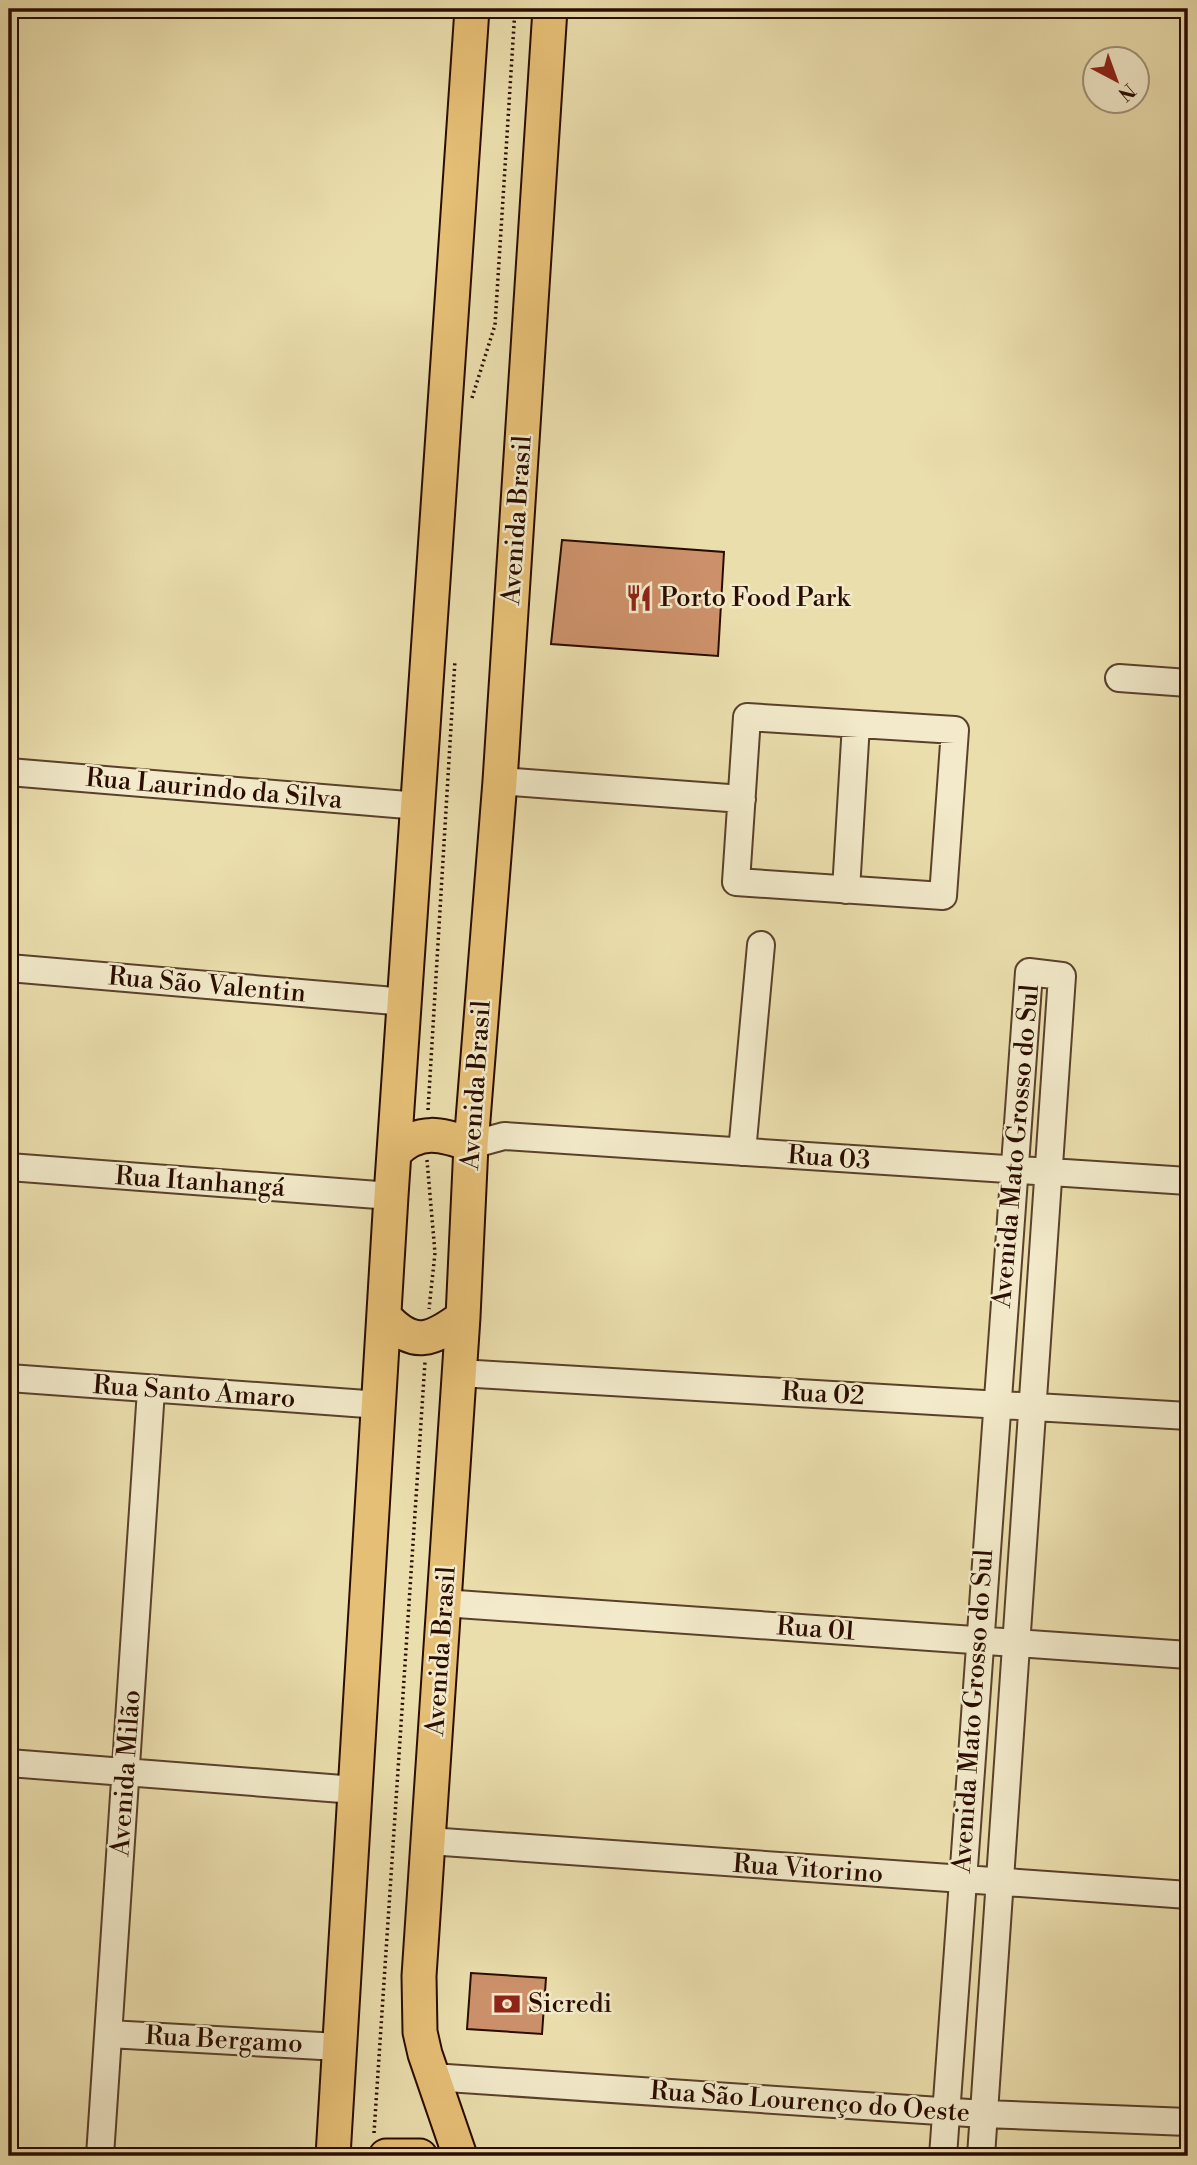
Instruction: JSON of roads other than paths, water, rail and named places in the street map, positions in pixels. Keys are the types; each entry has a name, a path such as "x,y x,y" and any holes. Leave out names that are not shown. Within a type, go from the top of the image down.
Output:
{"main road":[{"path":"333,2156 380,1405 390,1196 406,1002 472,9"},
{"name":"Avenida Brasil","path":"460,2156 432,2077 420,2032 419,2005 463,1317 471,1145 500,781 550,9"},
{"path":"395,1152 416,1136 427,1134 444,1136 471,1145"},
{"path":"385,1317 406,1335 426,1338 442,1332 463,1317"},
{"path":"380,2149 419,2156"}],"street":[{"path":"1119,678 1188,682"},
{"path":"747,718 856,724 955,730 943,896 736,882 747,718"},
{"path":"846,890 856,724"},
{"name":"Rua Laurindo da Silva","path":"9,772 419,806"},
{"path":"500,781 742,799"},
{"path":"742,1152 761,945"},
{"name":"Rua São Valentin","path":"9,968 406,1002"},
{"name":"Avenida Mato Grosso do Sul","path":"943,2156 995,1405 1029,972 1062,976 981,2156"},
{"name":"Rua 03","path":"471,1145 504,1136 1188,1181"},
{"name":"Rua Itanhangá","path":"9,1167 390,1196"},
{"name":"Rua 02","path":"459,1373 1188,1416"},
{"name":"Rua Santo Amaro","path":"9,1378 380,1405"},
{"name":"Avenida Milão","path":"100,2156 151,1390"},
{"name":"Rua 01","path":"443,1603 1188,1656"},
{"path":"9,1763 127,1770 355,1790"},
{"name":"Rua Vitorino","path":"429,1842 1188,1895"},
{"name":"Rua Bergamo","path":"109,2034 338,2047"},
{"name":"Rua São Lourenço do Oeste","path":"432,2077 945,2112 1188,2122"}],"place":[{"name":"Porto Food Park","path":"639,598"},
{"name":"Sicredi","path":"507,2004"}]}
